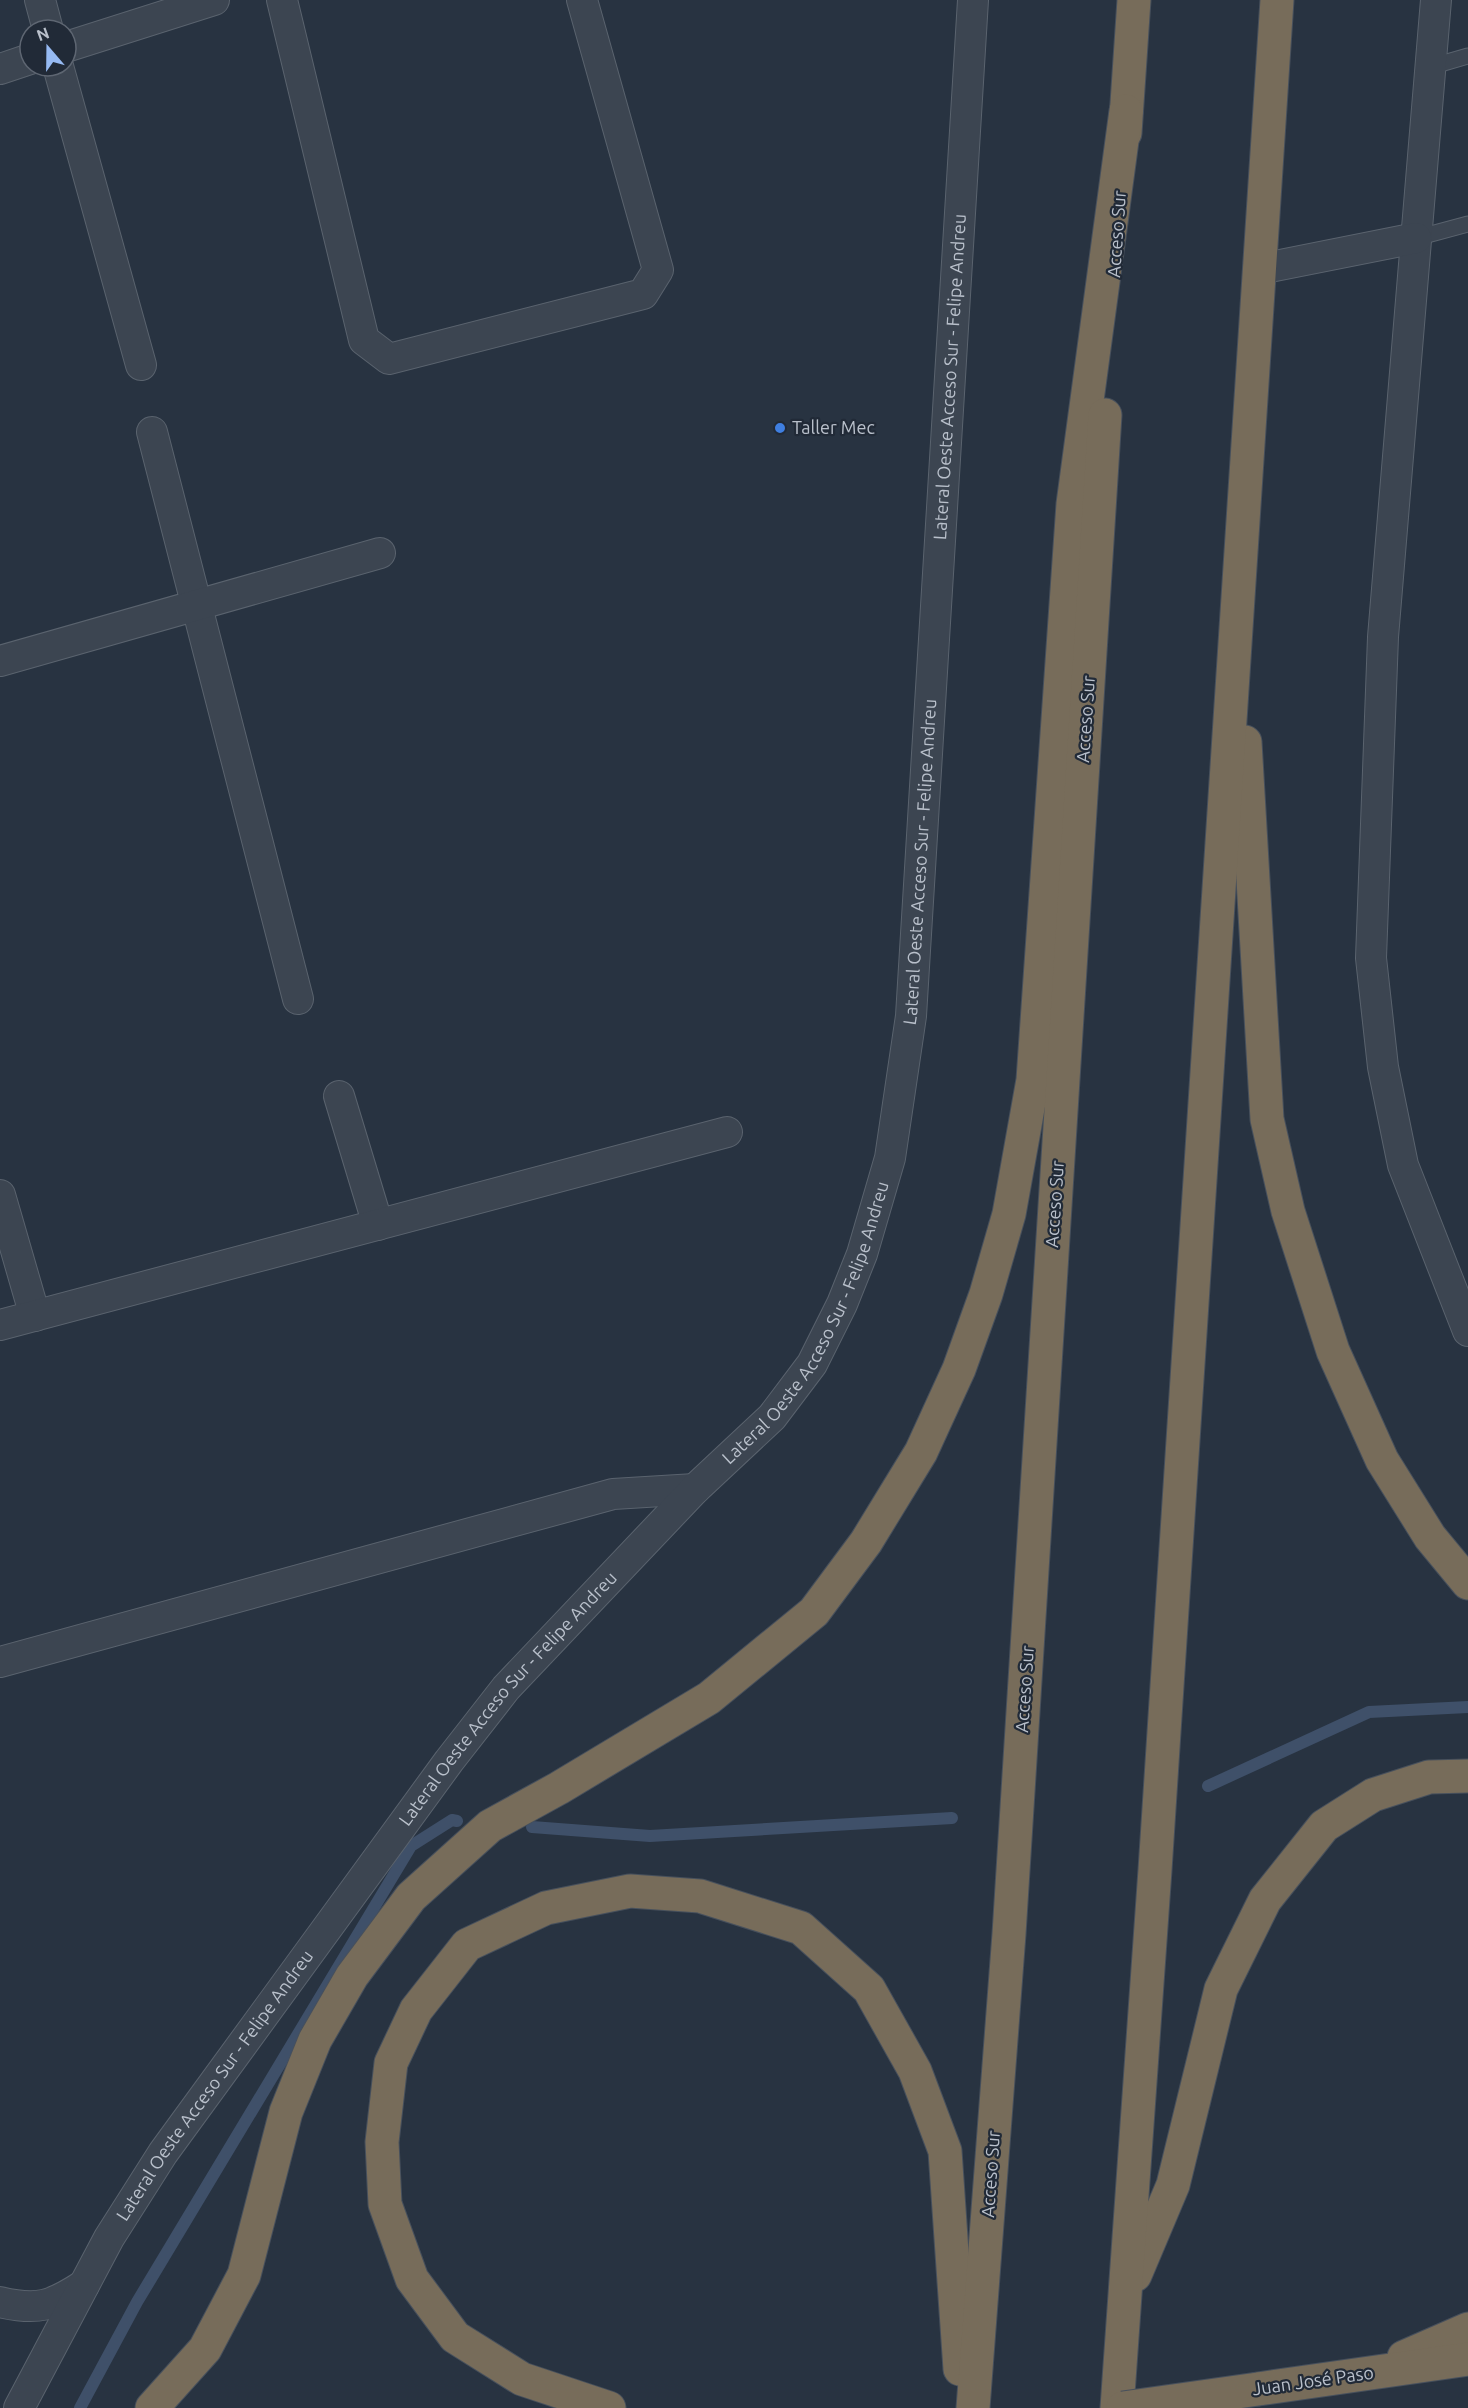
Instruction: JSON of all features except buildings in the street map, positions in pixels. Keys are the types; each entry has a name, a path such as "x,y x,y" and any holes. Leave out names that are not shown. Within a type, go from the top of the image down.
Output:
{"highway":[{"name":"Acceso Sur","path":"973,2408 1009,1934 1134,0"},
{"path":"1117,2408 1155,1870 1277,0"},
{"path":"152,2408 205,2349 244,2275 286,2112 315,2040 352,1976 411,1897 490,1826 559,1788 709,1698 814,1612 866,1542 909,1472 959,1369 986,1294 1009,1214 1033,1080 1073,504 1126,111"},
{"path":"1237,593 1267,1119 1288,1211 1333,1351 1382,1460 1430,1537 1468,1583"},
{"path":"1123,2302 1173,2184 1221,1989 1265,1900 1324,1826 1373,1795 1429,1778 1468,1776"},
{"path":"609,2408 522,2379 455,2337 412,2279 385,2204 382,2142 391,2063 416,2010 467,1945 546,1908 630,1891 700,1896 801,1928 869,1989 915,2071 945,2151 958,2348 965,2408"},
{"path":"1369,2373 1468,2329"},
{"name":"Juan José Paso","path":"1123,2408 1468,2360"},
{"path":"1119,2369 1129,2408"}],"street":[{"path":"40,0 45,18"},
{"path":"78,43 214,0"},
{"path":"282,0 364,340 389,359 643,294 658,270 582,0"},
{"name":"Lateral Oeste Acceso Sur - Felipe Andreu","path":"19,2408 109,2238 164,2153 449,1761 506,1688 696,1490 772,1417 812,1364 842,1305 862,1254 890,1158 911,1016 973,0"},
{"path":"1436,0 1383,637 1371,958 1383,1067 1403,1165 1468,1331"},
{"path":"0,69 18,63"},
{"path":"61,78 141,365"},
{"path":"1260,269 1416,238"},
{"path":"152,432 298,999"},
{"path":"0,661 380,553"},
{"path":"339,1095 378,1225"},
{"path":"0,1325 728,1132"},
{"path":"0,1195 35,1316"},
{"path":"0,1662 613,1494 696,1490"},
{"path":"0,2302 23,2307 56,2303 84,2285"}],"lane":[{"path":"1430,67 1468,56"},
{"path":"1416,238 1468,224"}],"waterway":[{"path":"1208,1786 1369,1712 1468,1707"},
{"path":"532,1827 650,1836 952,1818"},
{"path":"80,2408 137,2302 411,1846 452,1820 457,1821"}],"place":[{"name":"Taller Mec","path":"780,428"}]}
